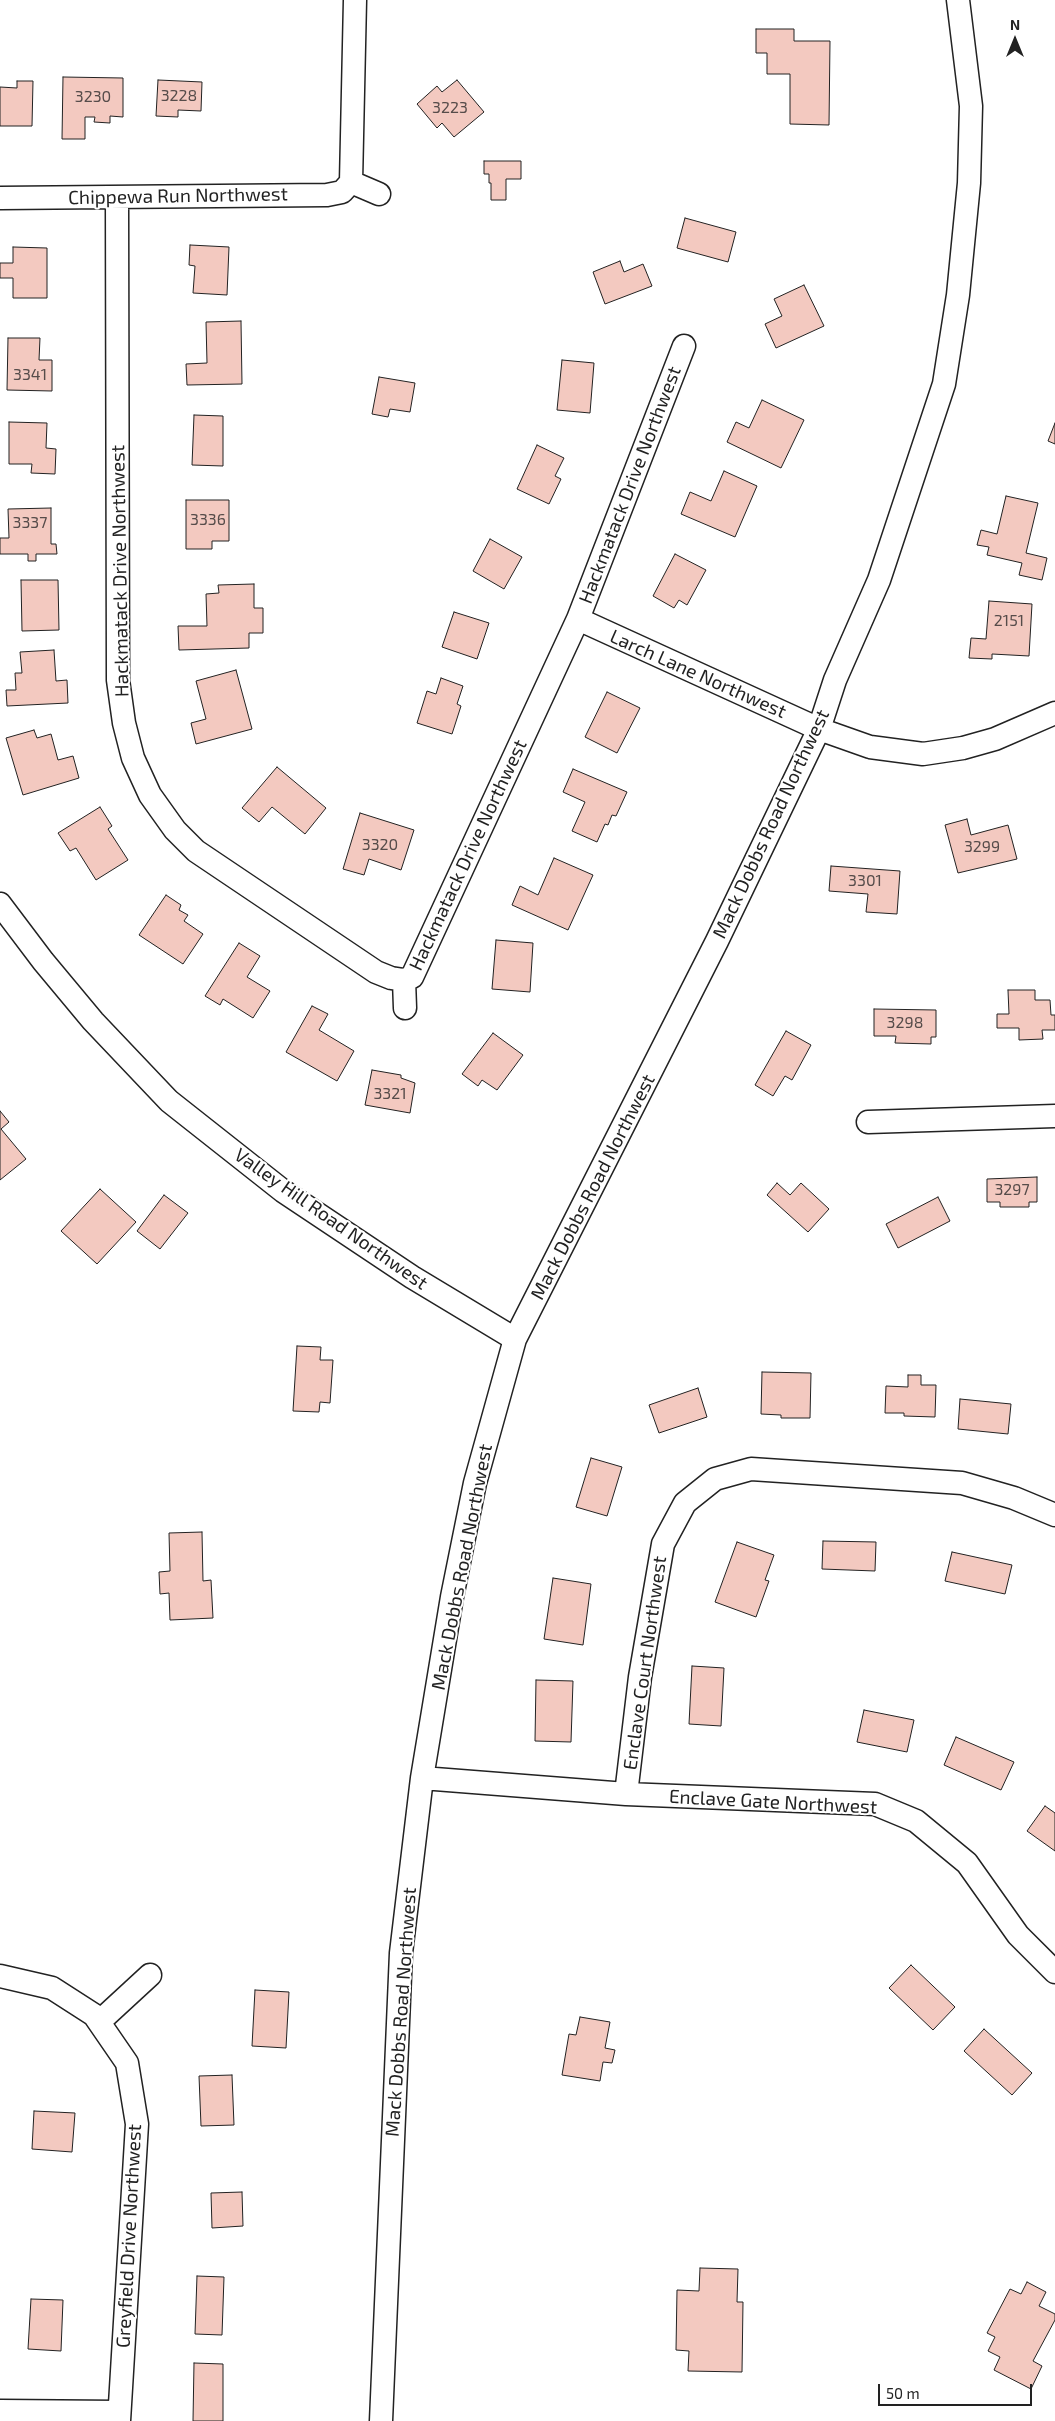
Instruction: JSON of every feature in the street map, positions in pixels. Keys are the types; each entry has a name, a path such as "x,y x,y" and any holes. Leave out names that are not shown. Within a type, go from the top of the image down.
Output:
{"street":[{"path":"355,0 351,182 379,194"},
{"name":"Mack Dobbs Road Northwest","path":"381,2421 401,1953 422,1778 452,1597 475,1483 515,1339 708,958 819,728 835,680 879,580 944,384 958,296 969,183 971,106 958,0"},
{"name":"Chippewa Run Northwest","path":"0,198 327,195 342,192 351,182"},
{"name":"Hackmatack Drive Northwest","path":"117,197 118,680 124,723 133,758 150,795 174,830 196,851 376,972 391,978 404,980 412,977 578,619 684,346"},
{"name":"Larch Lane Northwest","path":"578,619 819,728 870,747 923,754 995,740 1055,713"},
{"name":"Valley Hill Road Northwest","path":"0,904 43,961 93,1021 169,1101 283,1191 412,1277 515,1339"},
{"path":"404,980 405,1008"},
{"path":"868,1122 1055,1116"},
{"name":"Enclave Court Northwest","path":"626,1794 640,1677 663,1544 685,1504 715,1479 752,1469 962,1483 1014,1498 1055,1515"},
{"name":"Enclave Gate Northwest","path":"422,1778 626,1794 875,1804 916,1821 967,1863 1018,1934 1055,1972"},
{"path":"99,2022 150,1975"},
{"name":"Greyfield Drive Northwest","path":"0,1976 52,1988 94,2015 127,2063 137,2124 119,2417"},
{"path":"0,2411 119,2417"}],"building":[{"path":"756,29 794,29 794,41 830,41 829,125 790,124 790,74 767,74 767,53 756,53"},
{"path":"63,77 123,78 123,117 110,116 110,123 94,122 95,117 85,117 85,139 62,139"},
{"path":"158,80 202,82 201,111 178,110 178,117 156,116"},
{"path":"457,80 484,112 454,137 442,123 437,128 417,104 437,86 442,92"},
{"path":"17,81 33,81 32,126 0,126 0,87 17,88"},
{"path":"484,161 521,161 521,179 506,179 506,200 491,200 491,183 489,183 489,174 484,174"},
{"path":"685,218 736,232 728,262 677,248"},
{"path":"190,245 229,247 227,295 193,293 195,266 189,265"},
{"path":"13,247 47,248 47,298 13,298 13,278 0,278 0,263 13,263"},
{"path":"620,261 624,272 643,264 652,286 605,304 593,272"},
{"path":"804,285 824,326 776,348 765,324 782,316 774,299"},
{"path":"241,321 242,384 187,385 186,364 207,363 206,322"},
{"path":"8,338 40,338 39,360 52,360 52,391 7,390"},
{"path":"562,360 594,363 590,413 557,410"},
{"path":"379,377 415,383 410,412 390,409 388,417 372,414"},
{"path":"762,400 804,420 781,468 727,442 736,422 749,428"},
{"path":"194,415 223,416 223,466 192,465"},
{"path":"9,422 47,423 46,448 56,449 55,474 31,473 32,464 9,464"},
{"path":"1055,423 1055,444 1048,441"},
{"path":"537,445 564,458 555,476 561,479 549,504 517,489"},
{"path":"724,471 757,486 735,537 681,514 690,492 711,501"},
{"path":"1006,496 1038,503 1026,553 1047,558 1042,580 1019,575 1022,563 987,555 989,547 977,545 981,530 997,534"},
{"path":"186,500 229,500 229,541 212,541 212,549 186,549"},
{"path":"51,508 51,544 56,544 57,554 36,554 36,561 28,561 28,554 0,554 0,538 9,538 8,509"},
{"path":"490,539 522,557 504,589 473,571"},
{"path":"675,554 706,570 687,605 679,600 674,608 653,596"},
{"path":"21,580 58,580 59,630 22,631"},
{"path":"254,584 254,608 263,608 263,633 249,633 249,648 179,650 178,626 207,626 206,594 219,593 218,585"},
{"path":"989,601 1032,604 1029,656 992,654 992,659 969,658 971,638 986,639"},
{"path":"454,612 489,623 477,659 442,647"},
{"path":"54,650 56,681 67,680 68,703 7,706 6,690 16,690 15,673 22,673 20,652"},
{"path":"236,670 252,729 196,744 191,723 206,719 196,681"},
{"path":"441,678 463,686 457,704 461,706 452,734 417,723 427,691 436,694"},
{"path":"607,692 640,708 617,753 585,737"},
{"path":"34,730 37,738 51,734 58,760 73,756 79,778 23,795 6,738"},
{"path":"277,767 326,808 305,834 272,807 259,822 242,808"},
{"path":"573,769 627,792 616,816 612,815 608,825 605,824 597,842 572,831 585,802 563,792"},
{"path":"100,807 112,826 108,829 128,860 96,880 76,848 70,851 58,833"},
{"path":"360,813 414,830 401,870 369,859 364,875 343,869"},
{"path":"967,819 971,835 1008,825 1017,859 958,873 945,825"},
{"path":"554,858 593,875 568,930 512,905 520,886 538,895"},
{"path":"831,866 900,871 897,914 866,912 868,894 829,891"},
{"path":"166,895 181,905 179,910 188,915 184,921 203,934 183,964 139,935"},
{"path":"496,940 533,943 530,992 492,989"},
{"path":"239,943 260,956 247,977 270,991 253,1018 223,999 220,1005 205,996"},
{"path":"1008,990 1035,990 1035,1000 1050,1000 1051,1015 1055,1015 1055,1030 1042,1030 1043,1039 1019,1040 1019,1028 997,1028 997,1014 1009,1014"},
{"path":"312,1006 328,1014 319,1030 354,1051 337,1081 286,1052"},
{"path":"874,1009 936,1010 936,1037 931,1037 931,1044 895,1043 896,1036 874,1036"},
{"path":"786,1031 811,1045 792,1080 785,1076 773,1096 755,1085"},
{"path":"493,1033 523,1055 497,1090 482,1080 478,1086 462,1074"},
{"path":"372,1070 401,1075 401,1078 415,1083 410,1113 365,1105"},
{"path":"0,1111 9,1122 1,1129 26,1159 0,1180"},
{"path":"1037,1177 1037,1202 1029,1202 1029,1207 1000,1207 1000,1202 987,1202 987,1179"},
{"path":"777,1183 790,1195 801,1183 829,1209 808,1232 767,1195"},
{"path":"100,1189 136,1222 97,1264 61,1231"},
{"path":"164,1195 188,1213 160,1249 137,1231"},
{"path":"938,1197 950,1221 898,1248 886,1224"},
{"path":"297,1346 321,1347 320,1360 333,1360 330,1403 320,1402 319,1412 293,1411"},
{"path":"762,1372 811,1373 810,1418 781,1418 781,1415 761,1414"},
{"path":"908,1375 921,1375 921,1385 936,1385 935,1417 904,1416 904,1413 885,1413 886,1386 908,1387"},
{"path":"698,1388 707,1417 659,1433 649,1405"},
{"path":"960,1399 1011,1404 1008,1434 958,1429"},
{"path":"591,1458 622,1467 607,1516 576,1507"},
{"path":"202,1532 203,1581 211,1580 213,1618 170,1620 169,1593 160,1594 159,1572 170,1571 169,1533"},
{"path":"823,1541 876,1542 875,1571 822,1569"},
{"path":"737,1542 774,1555 765,1580 769,1581 756,1617 715,1602"},
{"path":"952,1552 1012,1565 1005,1594 945,1581"},
{"path":"553,1578 591,1584 583,1645 544,1639"},
{"path":"692,1666 724,1668 721,1726 689,1724"},
{"path":"536,1680 573,1681 571,1742 535,1741"},
{"path":"864,1710 914,1720 907,1752 857,1742"},
{"path":"956,1737 1014,1762 1001,1790 944,1765"},
{"path":"1045,1806 1055,1813 1055,1851 1027,1831"},
{"path":"911,1965 955,2007 933,2030 889,1988"},
{"path":"255,1990 289,1992 286,2048 252,2046"},
{"path":"580,2017 610,2022 605,2048 615,2050 612,2063 603,2062 600,2081 562,2075 569,2034 576,2035"},
{"path":"984,2029 1032,2073 1012,2095 964,2051"},
{"path":"232,2075 234,2125 201,2126 199,2076"},
{"path":"34,2111 75,2113 72,2152 32,2149"},
{"path":"242,2192 243,2226 212,2228 211,2193"},
{"path":"700,2268 738,2269 737,2302 743,2302 742,2372 688,2371 689,2351 676,2350 677,2290 699,2291"},
{"path":"197,2276 224,2277 222,2335 195,2334"},
{"path":"1027,2282 1046,2292 1039,2306 1055,2314 1055,2320 1033,2361 1042,2366 1031,2389 994,2370 1000,2357 988,2351 995,2337 987,2333 1010,2289 1021,2294"},
{"path":"31,2299 63,2300 61,2351 28,2349"},
{"path":"194,2363 223,2364 223,2421 193,2421"}]}
